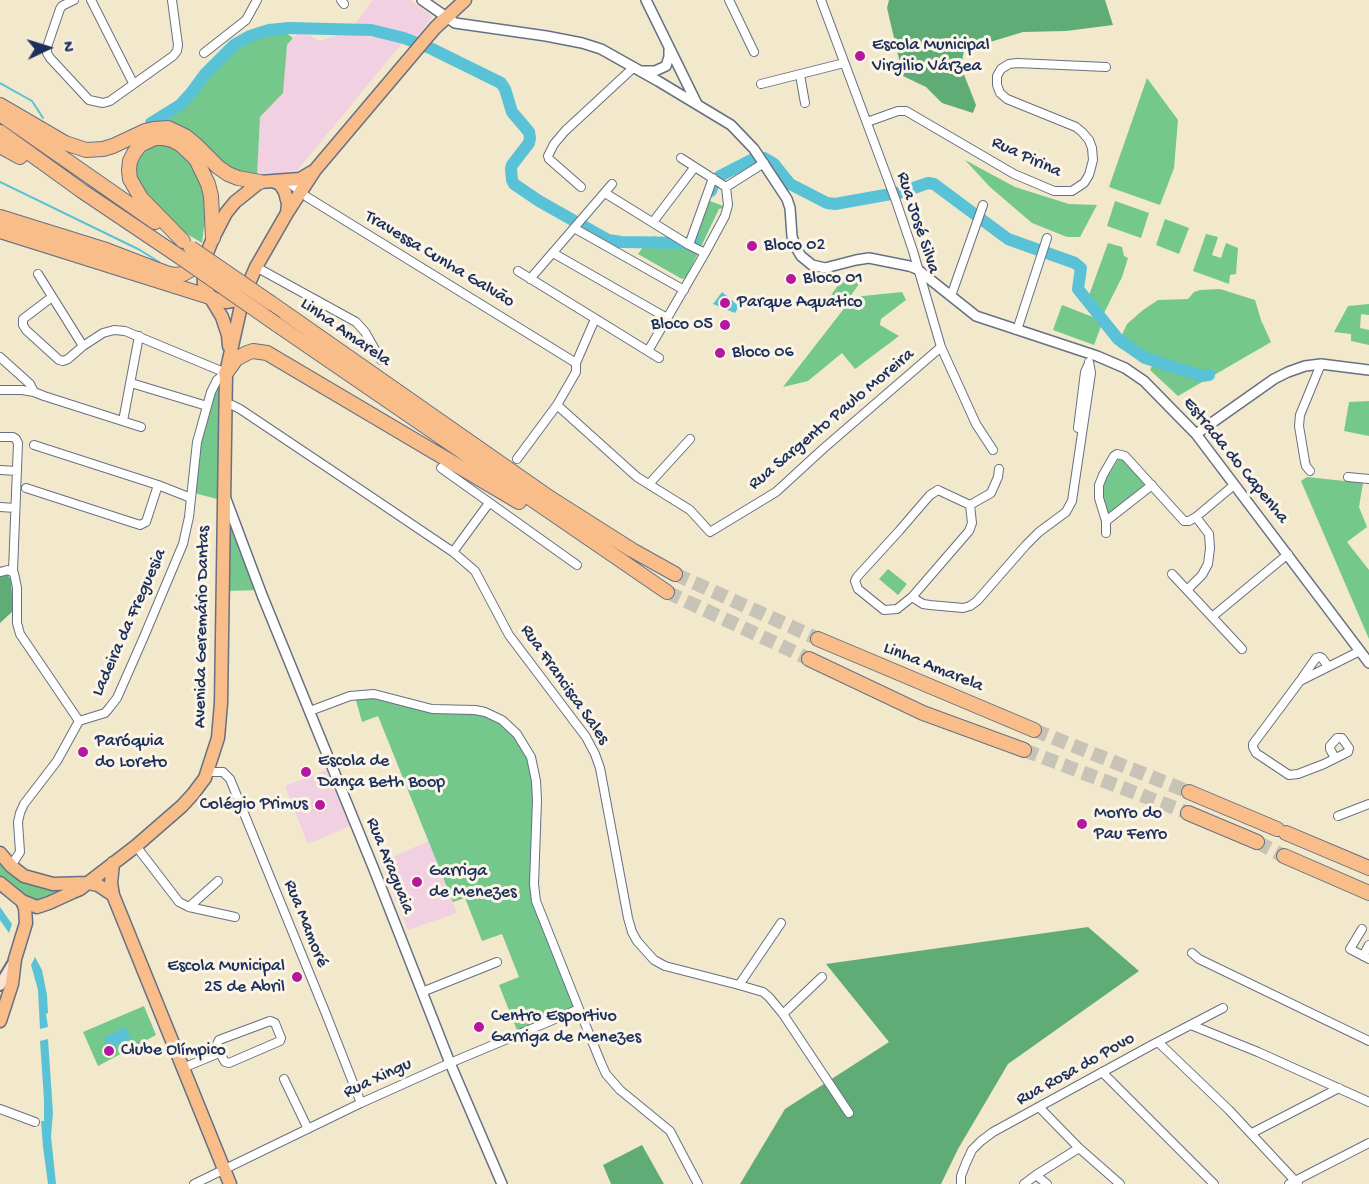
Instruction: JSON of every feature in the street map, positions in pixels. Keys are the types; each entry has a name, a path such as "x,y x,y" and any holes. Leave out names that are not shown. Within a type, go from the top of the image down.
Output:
{"highway":[{"path":"0,105 65,143 86,150 103,149 145,131 168,128 185,136 228,174 260,182"},
{"name":"Linha Amarela","path":"0,114 185,249 276,324 667,592"},
{"name":"Linha Amarela","path":"0,132 82,191 185,249 271,303 550,498 632,550 675,574"},
{"path":"185,249 141,198 130,179 130,161 134,153 140,145 155,138 171,140 185,148 196,159 211,196 213,238"},
{"path":"0,146 82,191"},
{"path":"0,216 106,250 174,275 183,274 203,263"},
{"path":"0,231 210,297"},
{"path":"225,373 236,359 246,353 267,352 518,502 573,529"},
{"name":"Linha Amarela","path":"818,639 1034,730"},
{"path":"809,659 923,712 1024,750"},
{"path":"1189,792 1369,868"},
{"path":"1188,813 1257,842"},
{"path":"1284,856 1369,893"}],"main road":[{"name":"Avenida Geremário Dantas","path":"22,901 40,906 74,892 88,883 136,846 193,794 208,771 218,738 221,703 229,524 224,491 225,373 243,297 256,267 315,170 420,46 465,0"},
{"name":"Avenida Geremário Dantas","path":"260,182 300,179 315,170"},
{"path":"281,181 280,184 288,204 287,213"},
{"path":"203,263 226,213 235,202 260,182"},
{"name":"Avenida Geremário Dantas","path":"203,263 204,285 225,325 230,353"},
{"path":"210,297 226,302 243,297"},
{"path":"0,853 24,876 43,882 88,883 102,887 113,895"},
{"path":"113,863 111,883 113,895 230,1184"},
{"path":"0,883 22,901 26,908 26,922 15,962 12,984 0,1021"},
{"path":"0,985 15,962"}],"street":[{"path":"74,0 60,9 47,53 89,100 103,103 110,101 177,51 172,0"},
{"path":"91,0 133,83"},
{"path":"204,54 246,20 257,0"},
{"name":"Estrada do Capenha","path":"422,0 455,23 546,36 601,49 731,126 754,149 787,199 795,246 801,256 812,265 825,268 869,258 909,266 917,269 976,316 1090,358 1125,368 1144,381 1196,434 1369,663"},
{"path":"646,0 697,104"},
{"path":"729,0 754,52"},
{"name":"Rua José Silva","path":"821,0 896,201 941,347 976,424 993,450"},
{"path":"581,187 549,159 548,156 554,144 565,131 638,69 656,71 666,66 669,49"},
{"path":"762,84 844,63"},
{"name":"Rua Pirina","path":"867,122 898,111 906,111 1014,174 1054,191 1072,191 1084,183 1089,175 1093,160 1089,140 1076,127 1007,99 1000,93 997,76 1001,69 1009,64 1017,63 1106,67"},
{"path":"800,75 805,103"},
{"path":"648,351 705,253 728,206 719,182 681,158"},
{"path":"689,245 719,182 764,163"},
{"path":"653,222 694,168"},
{"name":"Travessa Cunha Galvão","path":"281,181 576,363"},
{"path":"530,279 612,184"},
{"path":"605,193 705,253"},
{"path":"951,296 983,205"},
{"path":"574,228 684,290"},
{"path":"1017,330 1047,238"},
{"path":"553,253 667,318"},
{"path":"256,267 356,322 365,332 381,360"},
{"path":"518,271 659,357"},
{"path":"38,274 83,346"},
{"path":"52,297 23,319 23,325 59,360 68,359 103,333 114,330 140,336 225,373"},
{"path":"517,459 556,405 576,372 576,363 595,319"},
{"path":"123,421 140,336"},
{"name":"Rua Sargento Paulo Moreira","path":"649,484 690,510 710,532 776,492 941,347"},
{"path":"0,357 30,384 34,392"},
{"path":"912,597 930,605 963,608 970,606 977,602 1039,532 1066,512 1091,373 1090,358"},
{"path":"1310,471 1305,462 1299,426 1300,415 1321,364"},
{"path":"1196,434 1274,379 1288,372 1305,366 1321,364 1369,370"},
{"name":"Ladeira da Freguesia","path":"79,721 105,713 117,698 183,544 189,517 197,442 217,380 225,373"},
{"path":"130,383 207,406"},
{"path":"0,390 34,392 141,427"},
{"name":"Rua Francisca Sales","path":"225,403 269,428 453,552 475,571 509,635 586,737 595,754 600,768 628,918 637,941 654,960 665,966 763,992 783,1014 849,1113"},
{"path":"556,405 637,477 649,484 690,439"},
{"path":"0,436 13,437 18,443 13,571 20,634 79,721 57,761 24,804 18,822 20,852 11,866"},
{"path":"34,445 191,498"},
{"path":"1106,533 1106,520 1099,498 1099,485 1114,456 1118,454 1125,456 1184,521 1196,517 1234,485"},
{"path":"441,468 577,565"},
{"path":"970,505 991,494 999,469"},
{"path":"0,470 17,471"},
{"path":"1348,477 1369,479"},
{"name":"Ladeira da Freguesia","path":"26,488 140,525 146,522 158,485"},
{"path":"1106,520 1152,485"},
{"path":"941,491 970,505 972,523 969,531 912,597 897,609 884,610 858,589 855,581 857,577 934,492 941,491"},
{"path":"453,552 489,503"},
{"path":"0,507 15,508"},
{"path":"1187,590 1202,575 1208,564 1210,548 1209,534 1196,517"},
{"name":"Rua Araguaia","path":"229,524 309,711 450,1063 502,1184"},
{"path":"1212,617 1288,554"},
{"path":"0,572 13,571"},
{"path":"1172,574 1242,649"},
{"path":"1300,681 1360,651"},
{"path":"1328,666 1322,658 1316,658 1253,747 1256,753 1289,775 1298,774 1335,758"},
{"path":"309,711 350,696 374,694 432,709 485,712 502,720 518,734 531,757 536,781 534,884 536,901 579,1009 606,1074 620,1090 670,1131 698,1184"},
{"name":"Rua Mamoré","path":"208,771 223,772 230,779 361,1103"},
{"path":"1338,816 1369,804"},
{"path":"136,846 179,902 189,907 235,917"},
{"path":"189,907 218,881"},
{"path":"739,985 781,923"},
{"path":"1362,929 1350,950 1366,958 1369,945"},
{"path":"1192,953 1199,960 1369,1041"},
{"path":"422,992 497,962"},
{"path":"783,1014 822,977"},
{"name":"Rua Rosa do Povo","path":"961,1180 972,1150 993,1132 1223,1008"},
{"name":"Rua Xingu","path":"194,1184 361,1103 579,1009"},
{"path":"270,1021 275,1023 281,1038 278,1042 229,1063 225,1062 219,1053 216,1046 219,1040 270,1021"},
{"path":"1191,1025 1249,1048 1369,1102"},
{"path":"1158,1042 1252,1133 1294,1183 1369,1143"},
{"path":"183,1068 219,1053"},
{"path":"1102,1072 1214,1184"},
{"path":"284,1079 308,1129"},
{"path":"1252,1133 1339,1088"},
{"path":"1039,1107 1079,1148 1120,1184"},
{"path":"0,1109 35,1122"},
{"path":"1024,1184 1079,1148"},
{"path":"1036,1175 1047,1184"}],"shaded area":[{"path":"373,0 411,0 432,17 415,40 353,26"},
{"path":"300,30 320,41 343,33 404,41 296,172 257,176 260,117 283,93 287,45"},
{"name":"Colégio Primus","path":"332,768 355,824 308,844 285,786"},
{"name":"Garriga de Menezes","path":"429,841 457,913 408,930 380,862"}],"green space":[{"path":"889,0 1105,0 1113,25 1066,31 1023,32 964,50 961,67 976,105 973,113 942,103 926,87 903,76 887,8"},
{"path":"279,28 293,38 287,45 283,93 260,117 257,176 234,172 159,122 239,42"},
{"path":"1147,78 1178,120 1174,168 1160,205 1109,187"},
{"path":"156,143 167,144 180,153 191,163 201,182 206,212 202,243 179,229 136,184 135,161 147,148"},
{"path":"965,160 1015,187 1069,204 1097,205 1080,237 1067,237 1032,223 990,187"},
{"path":"710,201 726,207 719,209 686,278 682,279 638,254 648,240 654,236 670,243 692,242"},
{"path":"1115,201 1149,213 1141,238 1107,226"},
{"path":"1165,219 1189,228 1179,254 1156,245"},
{"path":"1206,234 1218,237 1212,255 1221,258 1226,243 1238,248 1236,274 1230,275 1229,284 1193,271"},
{"path":"1108,243 1122,247 1124,256 1128,258 1122,277 1104,313 1088,298"},
{"path":"846,274 859,284 842,308 829,298"},
{"path":"1220,289 1255,300 1271,342 1178,396 1150,370 1153,364 1118,347 1127,324 1158,300 1188,299 1194,292 1200,290"},
{"path":"902,292 906,300 881,319 880,325 899,336 855,369 842,353 808,381 783,387 853,297"},
{"path":"1369,304 1369,315 1361,314 1360,328 1369,330 1369,345 1351,341 1351,334 1334,332 1348,306"},
{"path":"1062,305 1103,321 1094,345 1053,330"},
{"path":"223,378 221,500 194,493 199,442 214,391"},
{"path":"1369,401 1369,436 1344,431 1349,402"},
{"path":"1122,456 1147,484 1110,513 1103,497 1103,484"},
{"path":"1307,477 1363,483 1359,507 1367,527 1347,542 1369,570 1369,639 1301,481"},
{"path":"228,511 260,590 228,591"},
{"path":"888,569 907,584 898,595 879,579"},
{"path":"5,571 11,580 13,611 0,623 0,572"},
{"path":"364,695 428,709 474,710 510,728 529,760 535,799 531,889 578,1008 518,1033 499,985 519,977 502,934 482,941 465,898 453,902 378,716 362,722 355,697"},
{"path":"0,861 73,888 43,900 33,901 0,877"},
{"path":"1088,927 1139,971 1008,1064 958,1149 941,1184 740,1184 785,1109 889,1042 826,964"},
{"name":"Clube Olímpico","path":"144,1006 156,1035 98,1066 83,1032"},
{"path":"642,1145 664,1184 611,1184 603,1165"}],"water":[{"name":"Parque Aquatico","path":"722,292 739,306 735,313 713,304"},
{"path":"0,907 12,924 9,933 0,920"},
{"path":"35,957 42,970 47,995 48,1027 40,1029 38,990 31,965"},
{"path":"125,1027 131,1038 110,1049 104,1038"},
{"path":"48,1039 53,1113 51,1136 56,1184 48,1184 41,1121 44,1121 44,1100 40,1041"}],"waterway":[{"path":"151,123 180,105 205,74 234,45 250,36 269,30 289,28 371,30 404,38 432,49 501,83 512,112 529,132 530,138 529,143 512,165 512,180 514,184 539,201 608,240 687,243 694,239"},
{"path":"0,83 32,101 43,118"},
{"path":"711,191 720,176 755,158 764,158 774,164 790,184 827,203 835,204 902,192 928,183 934,184 1008,239 1075,263 1081,268 1078,289 1118,339 1145,358 1202,376 1209,375"},
{"path":"0,182 140,250 159,262"}],"tunnel":[{"path":"675,574 818,639"},
{"path":"667,592 809,659"},
{"path":"1034,730 1189,792"},
{"path":"1024,750 1188,813"},
{"path":"1257,842 1284,856"}],"place":[{"name":"Escola Municipal Virgilio Várzea","path":"860,56"},
{"name":"Bloco 02","path":"752,246"},
{"name":"Bloco 01","path":"791,279"},
{"name":"Parque Aquatico","path":"725,303"},
{"name":"Bloco 05","path":"725,325"},
{"name":"Bloco 06","path":"720,353"},
{"name":"Paróquia do Loreto","path":"83,752"},
{"name":"Escola de Dança Beth Boop","path":"306,772"},
{"name":"Colégio Primus","path":"320,805"},
{"name":"Morro do Pau Ferro","path":"1082,824"},
{"name":"Garriga de Menezes","path":"417,882"},
{"name":"Escola Municipal 25 de Abril","path":"297,977"},
{"name":"Centro Esportivo Garriga de Menezes","path":"479,1027"},
{"name":"Clube Olímpico","path":"109,1051"}]}
